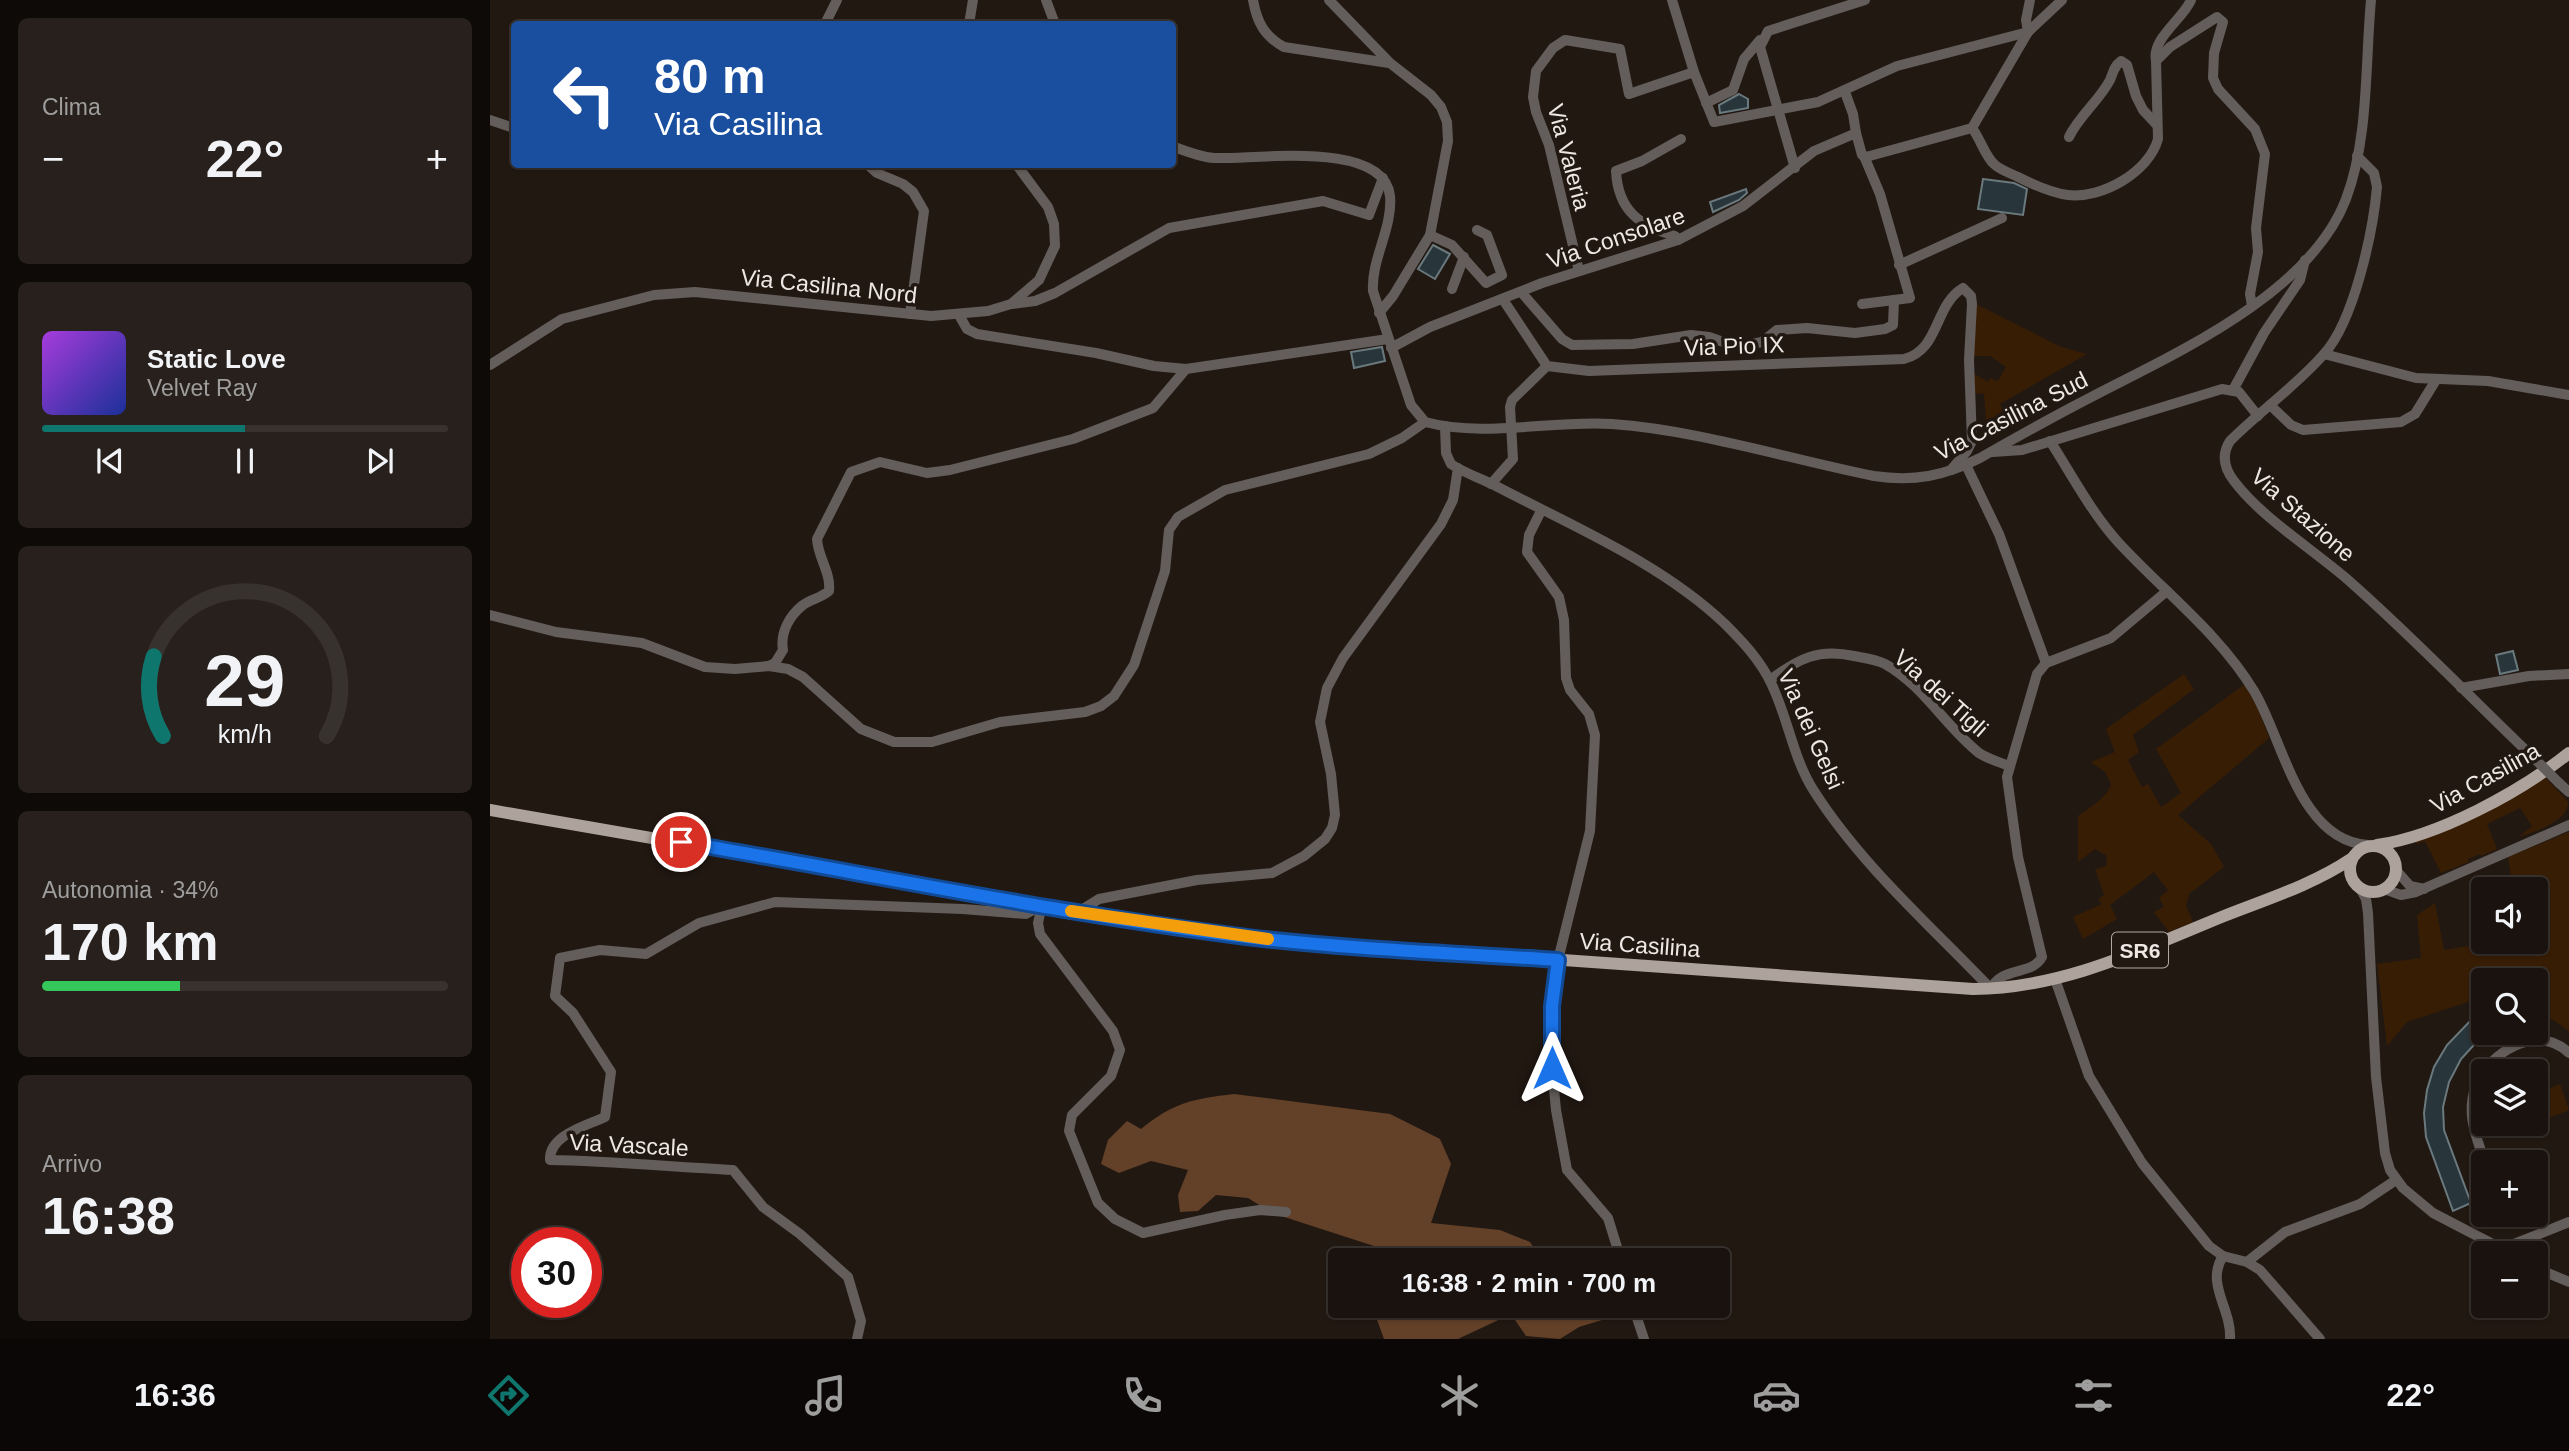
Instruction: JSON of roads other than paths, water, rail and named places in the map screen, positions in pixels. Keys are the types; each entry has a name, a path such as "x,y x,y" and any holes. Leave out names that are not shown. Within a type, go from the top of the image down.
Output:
{"main road":[{"name":"Via Casilina","path":"2396,866 2402,851 2419,837 2523,786 2569,753"},
{"name":"Via Casilina","path":"490,810 1077,912 1287,941 1991,989 2054,979 2117,959 2317,879 2352,857"},
{"name":"Via Casilina","path":"2373,845 2419,837"},
{"path":"2373,845 2389,852 2396,866 2390,884 2382,890 2358,887 2349,873 2352,857 2373,845"},
{"name":"Via Casilina","path":"2317,879 2334,877 2358,887"}],"street":[{"path":"826,21 837,0"},
{"path":"970,21 973,0"},
{"path":"1045,0 1054,21"},
{"path":"1253,0 1262,29 1272,40 1284,47 1390,63"},
{"path":"1329,0 1390,63 1431,95 1441,107 1447,122 1448,141 1430,235 1401,285 1379,313"},
{"path":"1671,0 1694,72 1714,122 1818,102 1845,92 1864,80 1935,54 2028,32"},
{"path":"1826,0 1829,12"},
{"path":"1706,103 1733,90 1744,59 1768,31 1866,0"},
{"path":"2028,32 2026,20 2029,0"},
{"path":"1864,156 1972,128 2028,32 2062,0"},
{"path":"1972,128 1996,166 2054,191 2068,195 2089,194 2109,187 2150,159 2158,139 2160,56 2157,46 2183,15 2191,0"},
{"name":"Via Casilina Sud","path":"1425,422 1445,426 1512,428 1597,424 1625,426 1672,433 1883,478 1922,479 1966,465 2201,340 2252,306 2305,260 2327,235 2340,213 2357,156 2371,0"},
{"path":"2160,56 2217,17 2222,19 2214,53 2213,78 2218,89 2255,129 2265,155 2256,228 2258,252 2250,293 2252,306"},
{"path":"1768,31 1760,47 1794,168"},
{"name":"Via Valeria","path":"1578,271 1549,145 1536,112 1533,97 1536,71 1553,48 1565,40 1618,47 1629,94 1694,72"},
{"path":"2069,138 2076,124 2104,90 2121,61 2127,65 2143,110 2157,125"},
{"path":"1845,92 1856,133 1880,194 1910,298 1862,304"},
{"path":"490,121 511,127"},
{"name":"Via Consolare","path":"959,315 967,330 978,334 1096,353 1154,366 1186,369 1390,344 1578,271 1678,240 1743,206 1814,151 1856,133"},
{"path":"1678,240 1675,236 1644,226 1634,217 1619,190 1616,171 1643,161 1681,139"},
{"path":"490,615 550,631 642,643 705,667 735,669 769,666 796,672 861,729 894,742 932,743 995,723 1093,710 1117,693 1134,665 1167,566 1169,530 1178,517 1225,490 1369,454 1402,438 1425,422 1413,409 1379,313 1373,283 1390,199 1382,178 1367,166 1348,160 1310,157 1213,158 1176,147"},
{"name":"Via Stazione","path":"2357,156 2374,173 2376,193 2354,293 2342,329 2325,354 2230,441 2225,449 2225,464 2234,480 2253,502 2358,589 2569,792"},
{"path":"871,168 913,192 924,211 910,314"},
{"name":"Via Casilina Nord","path":"490,365 562,319 654,295 695,292 910,314 959,315 1011,304 1039,280 1055,246 1054,223 1048,207 1019,168"},
{"path":"1011,304 1035,301 1055,293 1169,228 1323,201 1369,215 1382,178"},
{"path":"1899,265 2002,218"},
{"path":"1430,235 1452,245 1486,283 1502,275 1487,235 1477,230"},
{"path":"1452,289 1464,257"},
{"path":"2233,390 2264,333 2301,280 2305,260"},
{"name":"Via Pio IX","path":"1547,366 1582,371 1904,359 1924,348 1950,301 1963,288 1971,296 1972,304 1969,371 1972,438 1967,451 1948,472"},
{"path":"1522,293 1562,339 1576,345 1633,344 1691,335 1709,337 1729,344 1747,345 1759,343 1773,332 1781,330 1807,328 1849,333 1885,329 1893,325 1894,300"},
{"path":"1491,484 1513,459 1510,407 1512,400 1547,366 1504,300"},
{"path":"2325,354 2410,377 2488,381 2569,395"},
{"path":"769,666 775,663 783,650 781,641 784,629 804,604 829,591 830,579 818,550 817,539 851,472 880,462 927,473 950,470 1073,439 1153,408 1186,369"},
{"path":"2270,405 2291,425 2306,431 2402,422 2415,414 2436,380"},
{"path":"1990,452 2013,452 2218,390 2233,390 2244,397 2258,416"},
{"path":"1077,912 1099,899 1203,879 1272,873 1304,856 1325,839 1332,828 1335,815 1320,722 1326,688 1347,652 1441,524 1453,500 1458,468 1447,457 1445,426"},
{"path":"2050,441 2106,527 2217,640 2239,670 2258,699 2305,800 2324,824 2346,841 2373,845"},
{"path":"1966,465 1999,534 2046,663"},
{"name":"Via dei Gelsi","path":"1458,468 1590,535 1685,591 1737,637 1756,658 1770,680 1803,770 1816,795 1870,862 1991,989"},
{"path":"1541,511 1529,535 1527,552 1559,597 1563,614 1566,678 1570,690 1589,714 1595,735 1590,831 1558,960 1552,1006 1552,1068 1565,1163 1571,1176 1608,1218 1617,1248"},
{"path":"1991,989 2001,976 2036,965 2042,957 2018,857 2007,780 2037,674 2046,663 2111,638 2167,591"},
{"name":"Via dei Tigli","path":"1770,680 1793,662 1814,654 1838,653 1878,661 1897,673 1930,702 1979,752 2009,766"},
{"path":"2461,688 2529,676 2569,674"},
{"path":"2368,913 2373,900 2382,890 2401,895 2424,889 2569,825"},
{"path":"2346,841 2352,857"},
{"path":"2396,866 2410,886 2424,889"},
{"path":"2358,887 2368,913 2377,1086 2386,1157 2396,1180 2439,1217 2484,1241"},
{"name":"Via Vascale","path":"857,1339 861,1321 848,1277 800,1234 763,1207 733,1170 550,1160 549,1152 558,1140 605,1117 611,1072 573,1013 555,996 560,958 600,950 646,954 699,922 775,902 1026,914 1042,905"},
{"path":"1042,905 1038,923 1040,934 1113,1031 1120,1050 1111,1076 1072,1115 1069,1131 1098,1203 1115,1219 1143,1233 1225,1215 1260,1210 1286,1212"},
{"path":"2054,979 2087,1071 2123,1134 2197,1234 2224,1256 2247,1262 2267,1277 2320,1339"},
{"path":"2497,1059 2505,1051 2526,1041 2552,1041 2569,1053"},
{"path":"2247,1262 2280,1235 2360,1205 2396,1180"},
{"path":"2528,1241 2569,1222"},
{"path":"2224,1256 2217,1267 2216,1281 2230,1325 2230,1339"},
{"path":"2548,1273 2569,1282"},
{"path":"1637,1318 1644,1339"}]}
